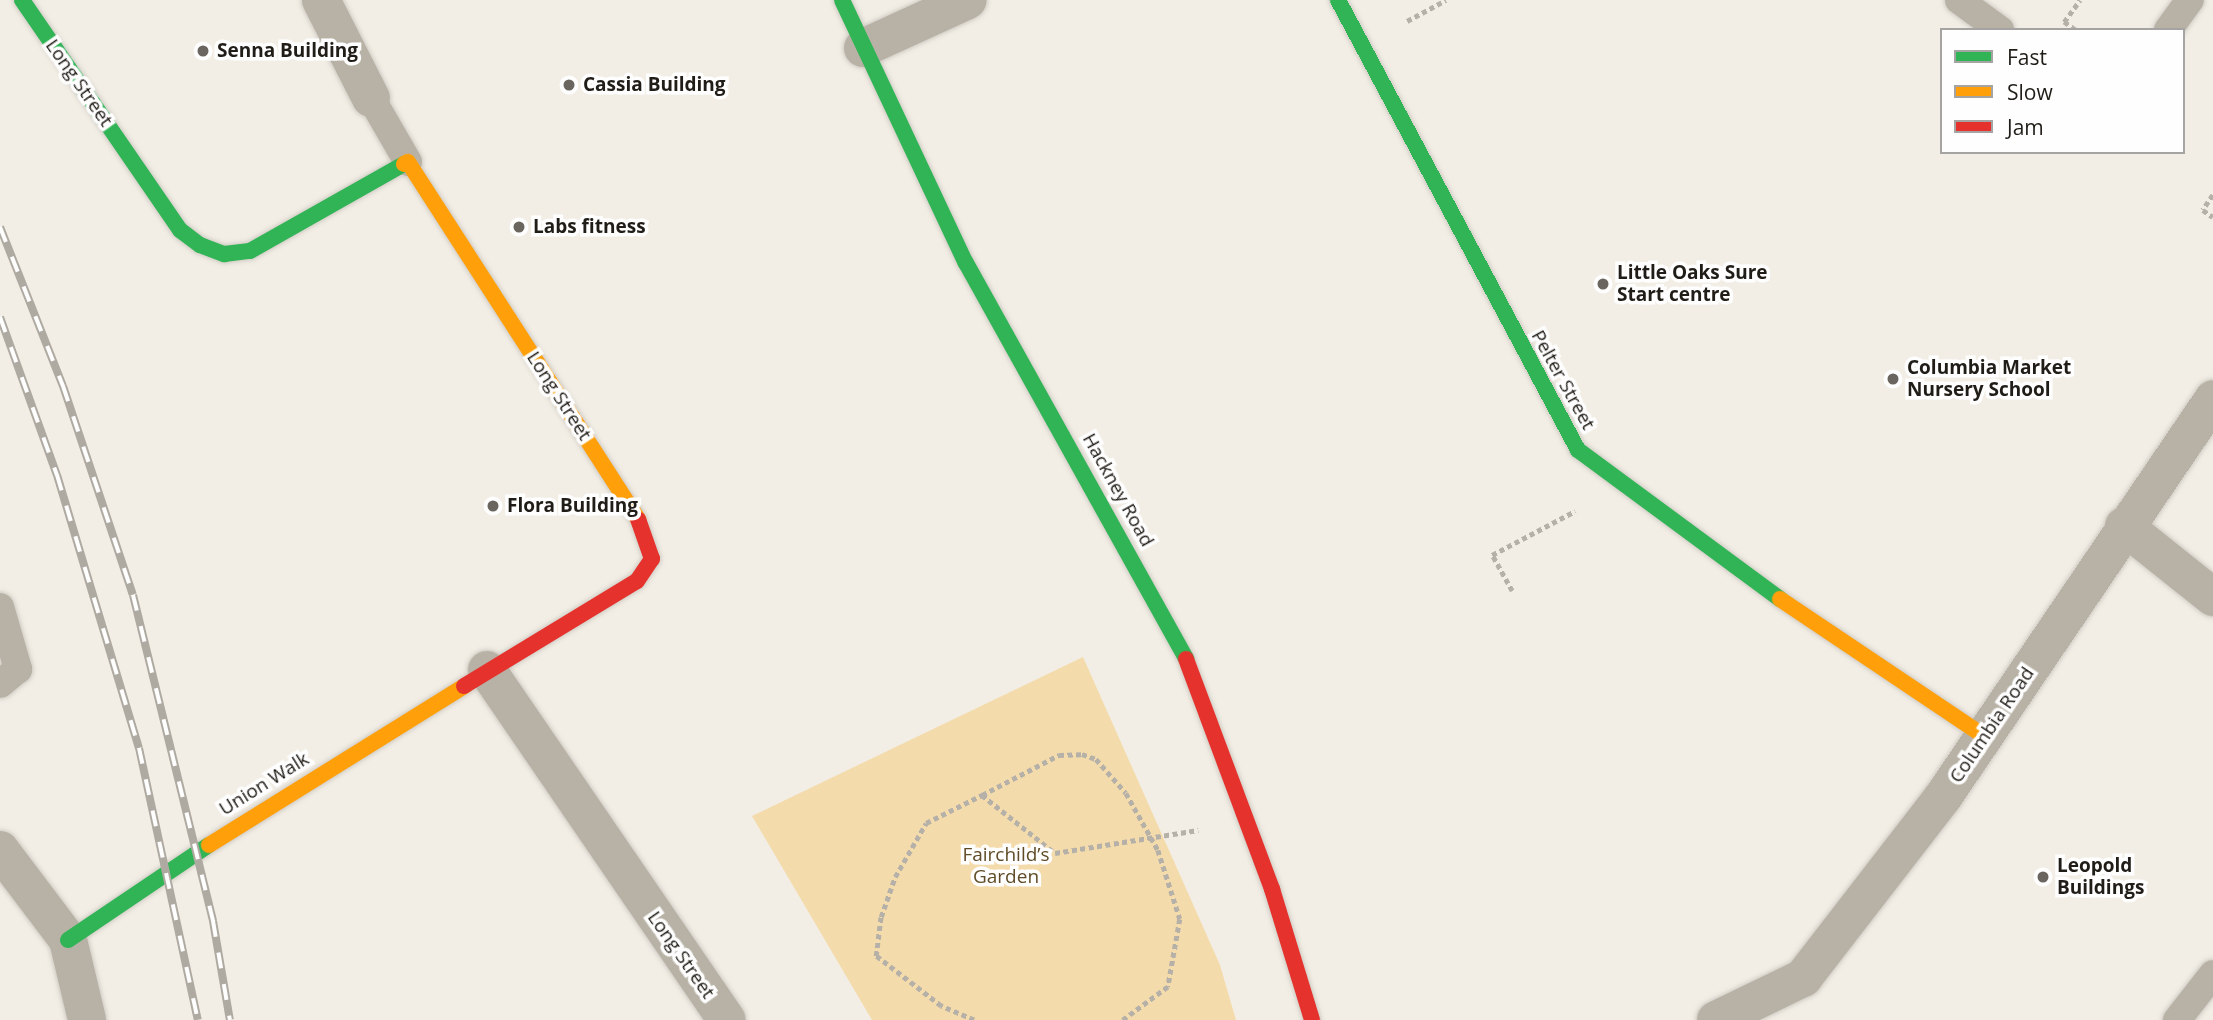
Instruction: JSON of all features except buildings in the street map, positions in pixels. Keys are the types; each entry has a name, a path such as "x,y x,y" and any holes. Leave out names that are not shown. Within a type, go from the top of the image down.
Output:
{"street":[{"name":"Long Street","path":"22,0 180,230 200,245 224,254 250,251 408,162 646,531 652,559 637,581 487,670 727,1020"},
{"path":"321,0 371,98"},
{"name":"Hackney Road","path":"842,0 966,263 1182,648 1247,823 1312,1020"},
{"path":"863,48 968,0"},
{"name":"Pelter Street","path":"1338,0 1578,450 1703,547 1985,737"},
{"name":"Columbia Road","path":"1728,1018 1803,978 1985,737 2124,527 2213,399"},
{"path":"2124,527 2213,597"},
{"name":"Union Walk","path":"68,940 253,816 487,670"},
{"path":"0,850 68,940 87,1020"}],"lane":[{"path":"2169,28 2190,0"},
{"path":"1968,3 1998,28"},
{"path":"371,98 408,162"},
{"path":"0,607 18,669 0,684"},
{"path":"2176,1020 2213,974"}],"path":[{"path":"1437,5 1446,0"},
{"path":"2072,28 2064,22 2080,0"},
{"path":"2213,195 2203,210 2213,216"},
{"path":"1512,591 1492,555 1577,510 1548,472 1578,450"},
{"path":"974,1020 941,1006 876,956 881,917 895,877 926,823 1059,755 1082,754 1096,760 1126,793 1151,836 1180,919 1168,987 1123,1020"},
{"path":"982,795 1055,853 1247,823"}],"green space":[{"name":"Fairchild’s Garden","path":"1083,657 1220,965 1236,1020 872,1020 752,816"}],"railway":[{"path":"0,227 63,386 133,595 213,921 230,1020"},
{"path":"0,317 57,475 139,748 198,1020"}],"traffic: fast":[{"path":"22,0 180,230 200,245 224,254 250,251 404,164"},
{"path":"842,0 966,263 1186,659"},
{"path":"1338,0 1578,450 1780,599"},
{"path":"68,940 209,845"}],"traffic: slow":[{"path":"404,164 408,162 638,519"},
{"path":"1780,599 1985,737"},
{"path":"209,845 464,686"}],"traffic: jam":[{"path":"464,686 637,581 652,559 638,519"},
{"path":"1186,659 1272,889 1312,1020"}],"place":[{"name":"Senna Building","path":"203,51"},
{"name":"Cassia Building","path":"569,85"},
{"name":"Labs fitness","path":"519,227"},
{"name":"Little Oaks Sure Start centre","path":"1603,284"},
{"name":"Columbia Market Nursery School","path":"1893,379"},
{"name":"Flora Building","path":"493,506"},
{"name":"Leopold Buildings","path":"2043,877"}]}
